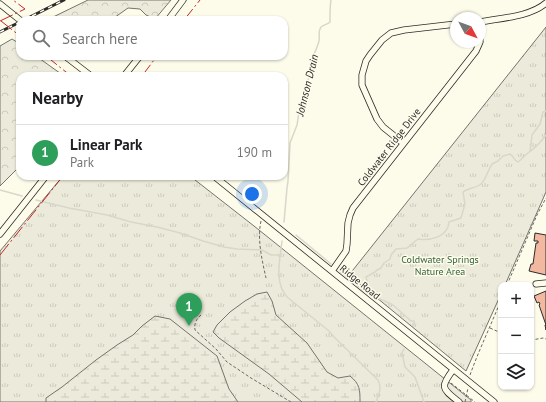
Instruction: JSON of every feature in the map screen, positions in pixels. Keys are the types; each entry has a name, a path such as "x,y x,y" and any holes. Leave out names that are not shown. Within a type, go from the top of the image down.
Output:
{"street":[{"path":"171,16 183,0"},
{"path":"0,4 16,17"},
{"path":"486,21 532,12 546,4"},
{"path":"403,143 383,127 377,119 362,86 362,75 366,61 382,40 391,33 450,25"},
{"name":"Coldwater Ridge Drive","path":"332,271 344,255 347,248 348,223 355,205 477,48"},
{"path":"70,60 86,72"},
{"path":"127,72 137,60"},
{"path":"0,234 43,180"},
{"name":"Ridge Road","path":"219,180 494,402"},
{"path":"536,284 546,283"},
{"path":"453,370 444,383 444,387 446,392 459,402"}],"path":[{"path":"508,282 537,215 546,198"},
{"path":"262,214 259,228 263,266 266,278"},
{"path":"465,402 477,355 498,308"},
{"path":"201,315 195,325 195,330 216,349 227,362 291,402"},
{"path":"490,328 498,332"},
{"path":"534,340 546,339"},
{"path":"446,380 475,402"}],"green space":[{"path":"88,0 171,0 158,16 148,16 140,9 128,8 117,16 55,16"},
{"name":"Coldwater Springs Nature Area","path":"546,27 546,192 506,282 498,282 498,301 466,371 349,275"},
{"path":"12,39 16,42 16,60 42,60 58,72 16,72 16,170 0,186 0,46"},
{"path":"60,180 195,180 471,400 471,402 0,402 0,251"},
{"path":"267,292 272,301 276,315 307,343 327,372 338,378 350,376 356,382 358,385 360,402 302,402 269,374 213,332 217,325 230,312 257,294"},
{"path":"155,316 170,319 217,356 229,389 238,402 46,402 46,398 96,360 133,335"}],"building":[{"path":"535,233 546,235 546,275 529,271 531,264 533,264 536,243 538,243 538,241 534,241"},
{"path":"546,291 546,325 539,305 540,304 539,302 537,303 534,296"}],"waterway":[{"name":"Johnson Drain","path":"284,222 290,143 297,125 300,105 310,74 311,61 318,45 319,30 330,22 331,0"},
{"path":"530,151 532,135 540,124 543,112 546,111"},
{"path":"366,292 368,285 366,277 381,268 384,263 390,259 391,255 396,249 407,248 418,239 438,237 448,227 449,222 461,218 465,204 463,192 481,184 492,164 503,156 510,154 518,162 538,145 546,135"},
{"path":"0,190 22,196"},
{"path":"36,200 157,227 224,247 262,250 271,255 280,255"},
{"path":"296,235 331,264"},
{"name":"Johnson Drain","path":"282,241 279,263 279,278 283,291 287,297 329,331 378,380 380,388 376,402"},
{"path":"338,270 365,292 393,305 411,321 414,321 415,325"},
{"path":"404,349 402,353 405,367 415,377 424,402"}],"railway":[{"path":"32,16 64,0"},
{"path":"0,32 16,24"}],"power":[{"path":"0,21 25,9 13,0"},
{"path":"187,16 200,0"},
{"path":"1,21 16,33"},
{"path":"51,60 66,72"},
{"path":"145,72 154,60"},
{"path":"0,255 60,180"}],"place":[{"name":"Linear Park","path":"189,326"}]}
